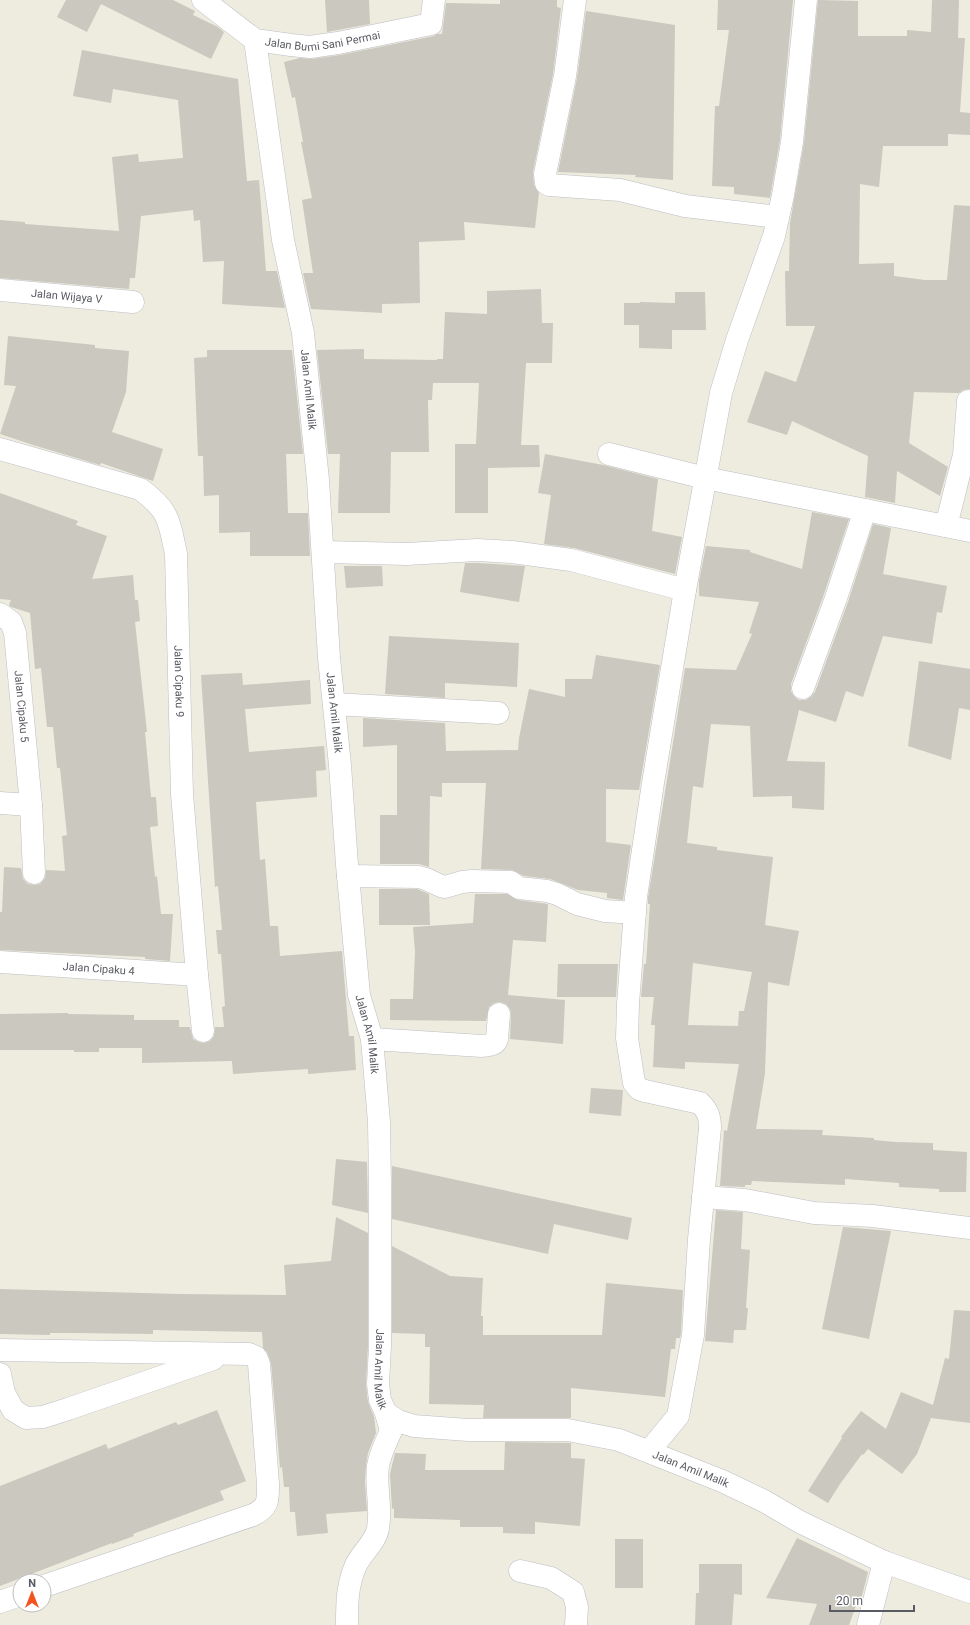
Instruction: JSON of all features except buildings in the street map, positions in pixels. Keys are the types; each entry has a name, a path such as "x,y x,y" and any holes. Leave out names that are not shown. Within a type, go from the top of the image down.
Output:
{"street":[{"name":"Jalan Bumi Sani Permai","path":"203,0 255,40 310,47 338,43 431,24 434,0"},
{"path":"576,0 565,76 545,174 546,184 620,190 685,206 778,217"},
{"path":"649,1451 678,1416 693,1335 710,1117 706,1109 700,1103 645,1091 639,1089 634,1083 628,1038 635,914 653,783 685,590 721,393 737,340 774,236 778,217 792,142 806,0"},
{"name":"Jalan Amil Malik","path":"255,40 283,240 303,333 318,480 329,658 340,765 359,995 372,1040 379,1122 380,1346 378,1384 380,1400 386,1413 398,1421 414,1426 468,1430 568,1430 619,1440 722,1481 764,1501 800,1522 884,1562 970,1592"},
{"name":"Jalan Wijaya V","path":"0,290 133,302"},
{"path":"946,526 964,455 968,401"},
{"name":"Jalan Cipaku 9","path":"0,450 140,489 156,500 168,517 176,554 182,794 203,1031"},
{"path":"609,454 705,478 970,531"},
{"path":"803,688 836,598 865,510"},
{"path":"323,552 407,554 477,550 512,552 571,560 685,590"},
{"name":"Jalan Cipaku 5","path":"0,614 11,622 15,633 31,805 34,873"},
{"path":"334,704 498,713"},
{"path":"0,803 31,805"},
{"path":"348,876 419,877 445,887 472,881 511,882 520,888 547,891 563,896 577,904 605,911 635,914"},
{"name":"Jalan Cipaku 4","path":"0,962 197,975"},
{"path":"372,1040 482,1046 492,1045 497,1040 499,1014"},
{"path":"703,1197 745,1200 814,1213 873,1216 970,1228"},
{"path":"0,1350 253,1355 256,1357 259,1364 268,1484 267,1504 261,1511 52,1583"},
{"path":"0,1374 4,1393 13,1410 26,1418 43,1417 228,1354"},
{"path":"347,1625 348,1587 357,1564 371,1544 378,1529 380,1511 378,1466 383,1448 391,1431 386,1413"},
{"path":"868,1625 884,1562"},
{"path":"520,1571 551,1578 573,1592 577,1607 576,1625"},
{"path":"0,1602 12,1598"}]}
